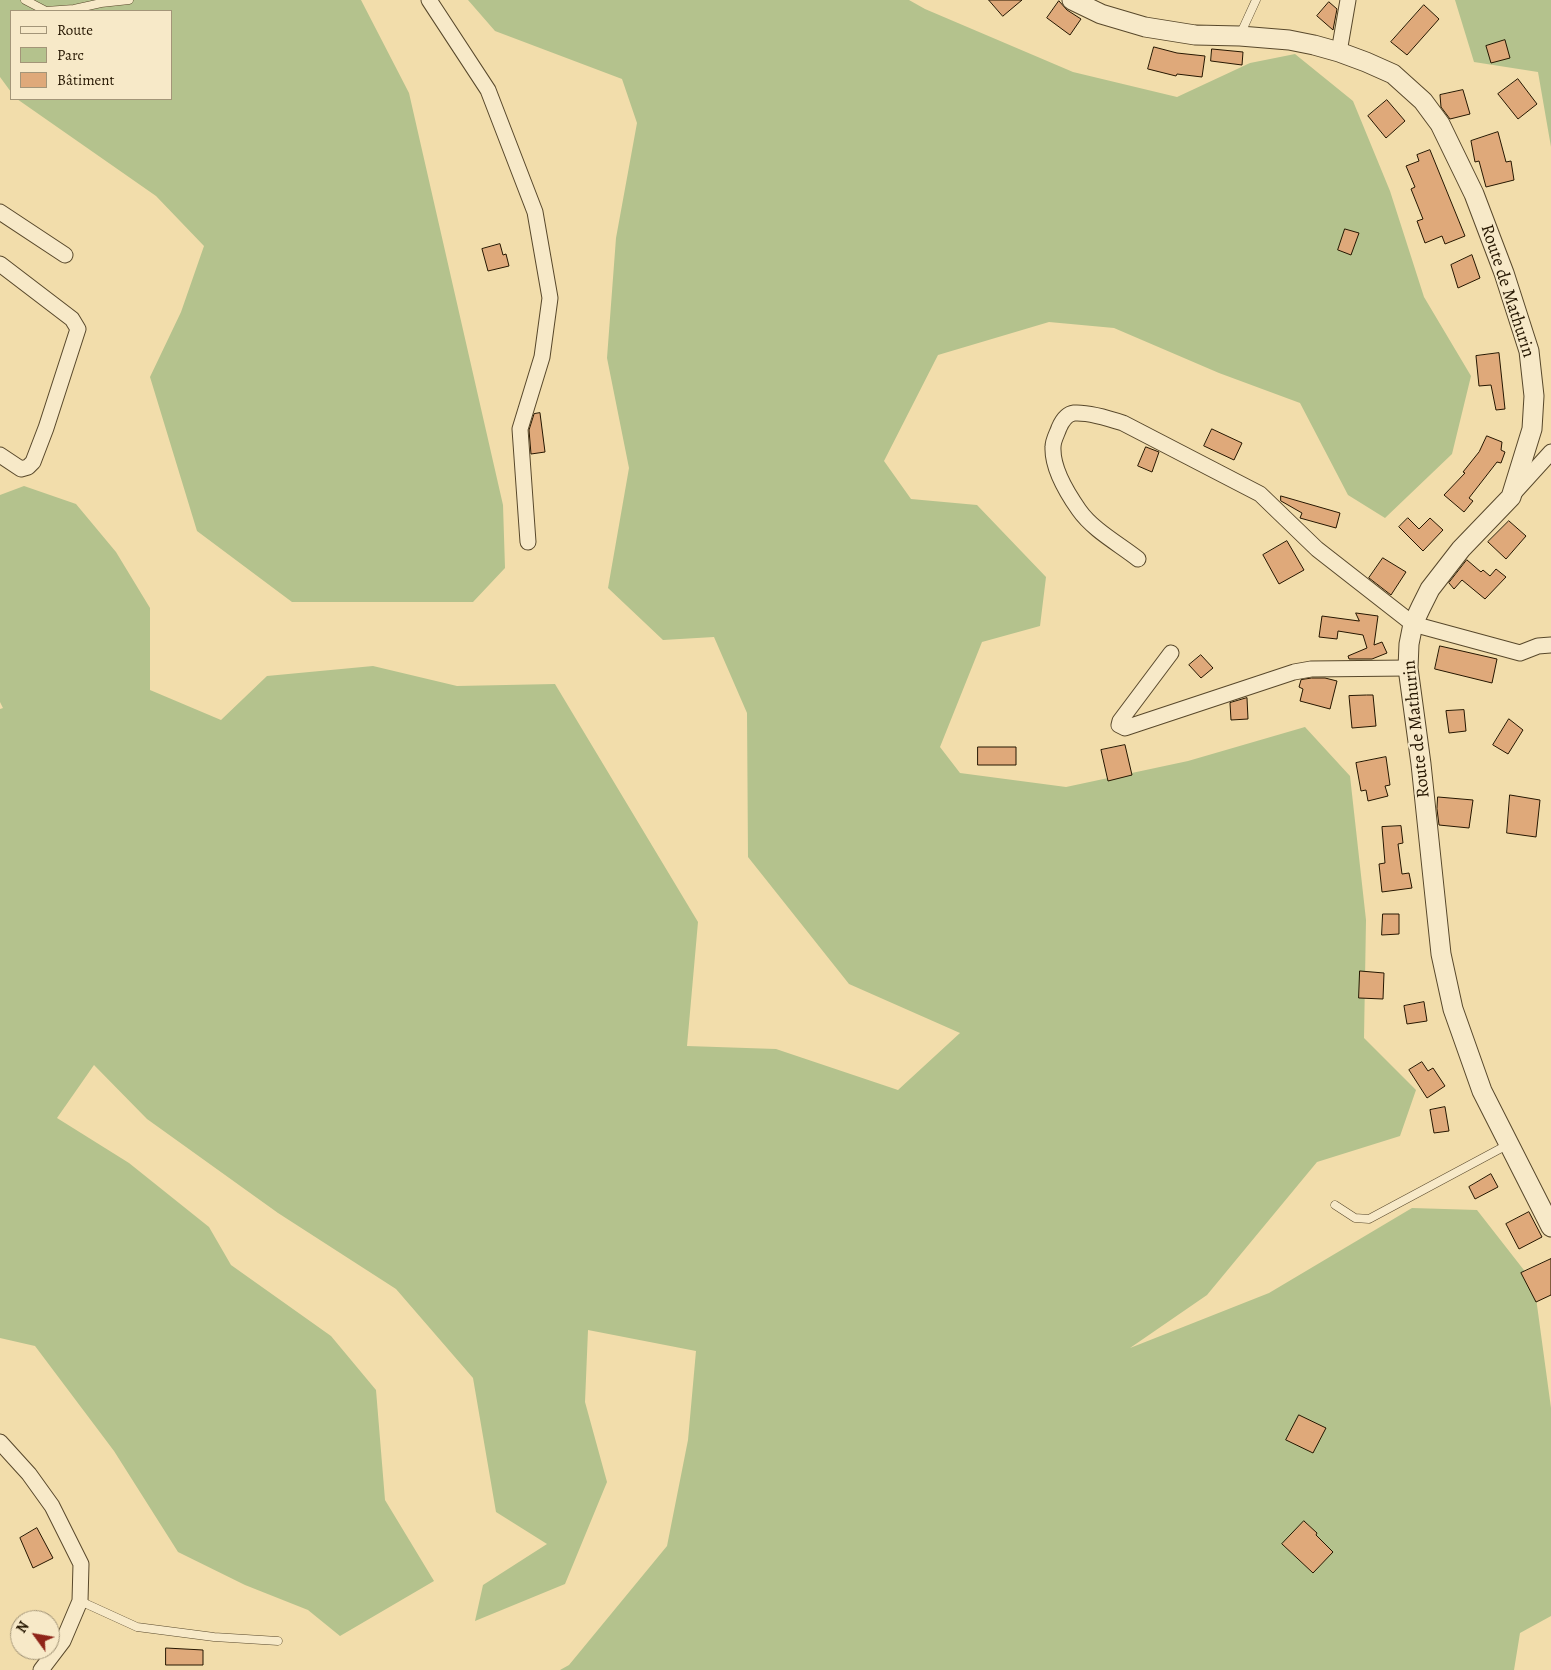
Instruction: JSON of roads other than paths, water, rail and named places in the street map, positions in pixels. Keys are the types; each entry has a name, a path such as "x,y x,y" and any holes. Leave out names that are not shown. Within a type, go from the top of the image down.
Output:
{"street":[{"path":"429,0 488,90 535,212 550,298 542,357 520,429 528,542"},
{"name":"Route de Mathurin","path":"1072,0 1101,14 1145,27 1195,35 1289,40 1339,52 1393,74 1423,101 1440,124 1474,194 1504,273 1529,351 1534,396 1532,429 1511,496 1461,549 1430,589 1413,624 1409,644 1408,668 1424,793 1441,954 1453,1009 1482,1091 1551,1227"},
{"path":"1339,52 1348,0"},
{"path":"0,212 65,255"},
{"path":"0,264 72,319 78,329 33,462 28,467 21,469 0,455"},
{"path":"1138,559 1089,522 1079,510 1062,482 1056,465 1053,447 1063,420 1067,416 1074,413 1107,417 1249,487 1271,503 1317,550 1413,624 1520,653 1538,646 1551,645"},
{"path":"1511,496 1551,452"},
{"path":"1171,653 1120,721 1118,725 1120,727 1125,728 1294,672 1311,669 1408,668"},
{"path":"0,1442 35,1482 52,1506 81,1564 80,1601 63,1641 41,1670"}],"lane":[{"path":"26,0 44,10"},
{"path":"74,10 101,3 129,0"},
{"path":"1240,36 1256,0"},
{"path":"1335,1205 1354,1218 1369,1219 1509,1144"},
{"path":"80,1601 137,1627 214,1638 278,1642"}]}
